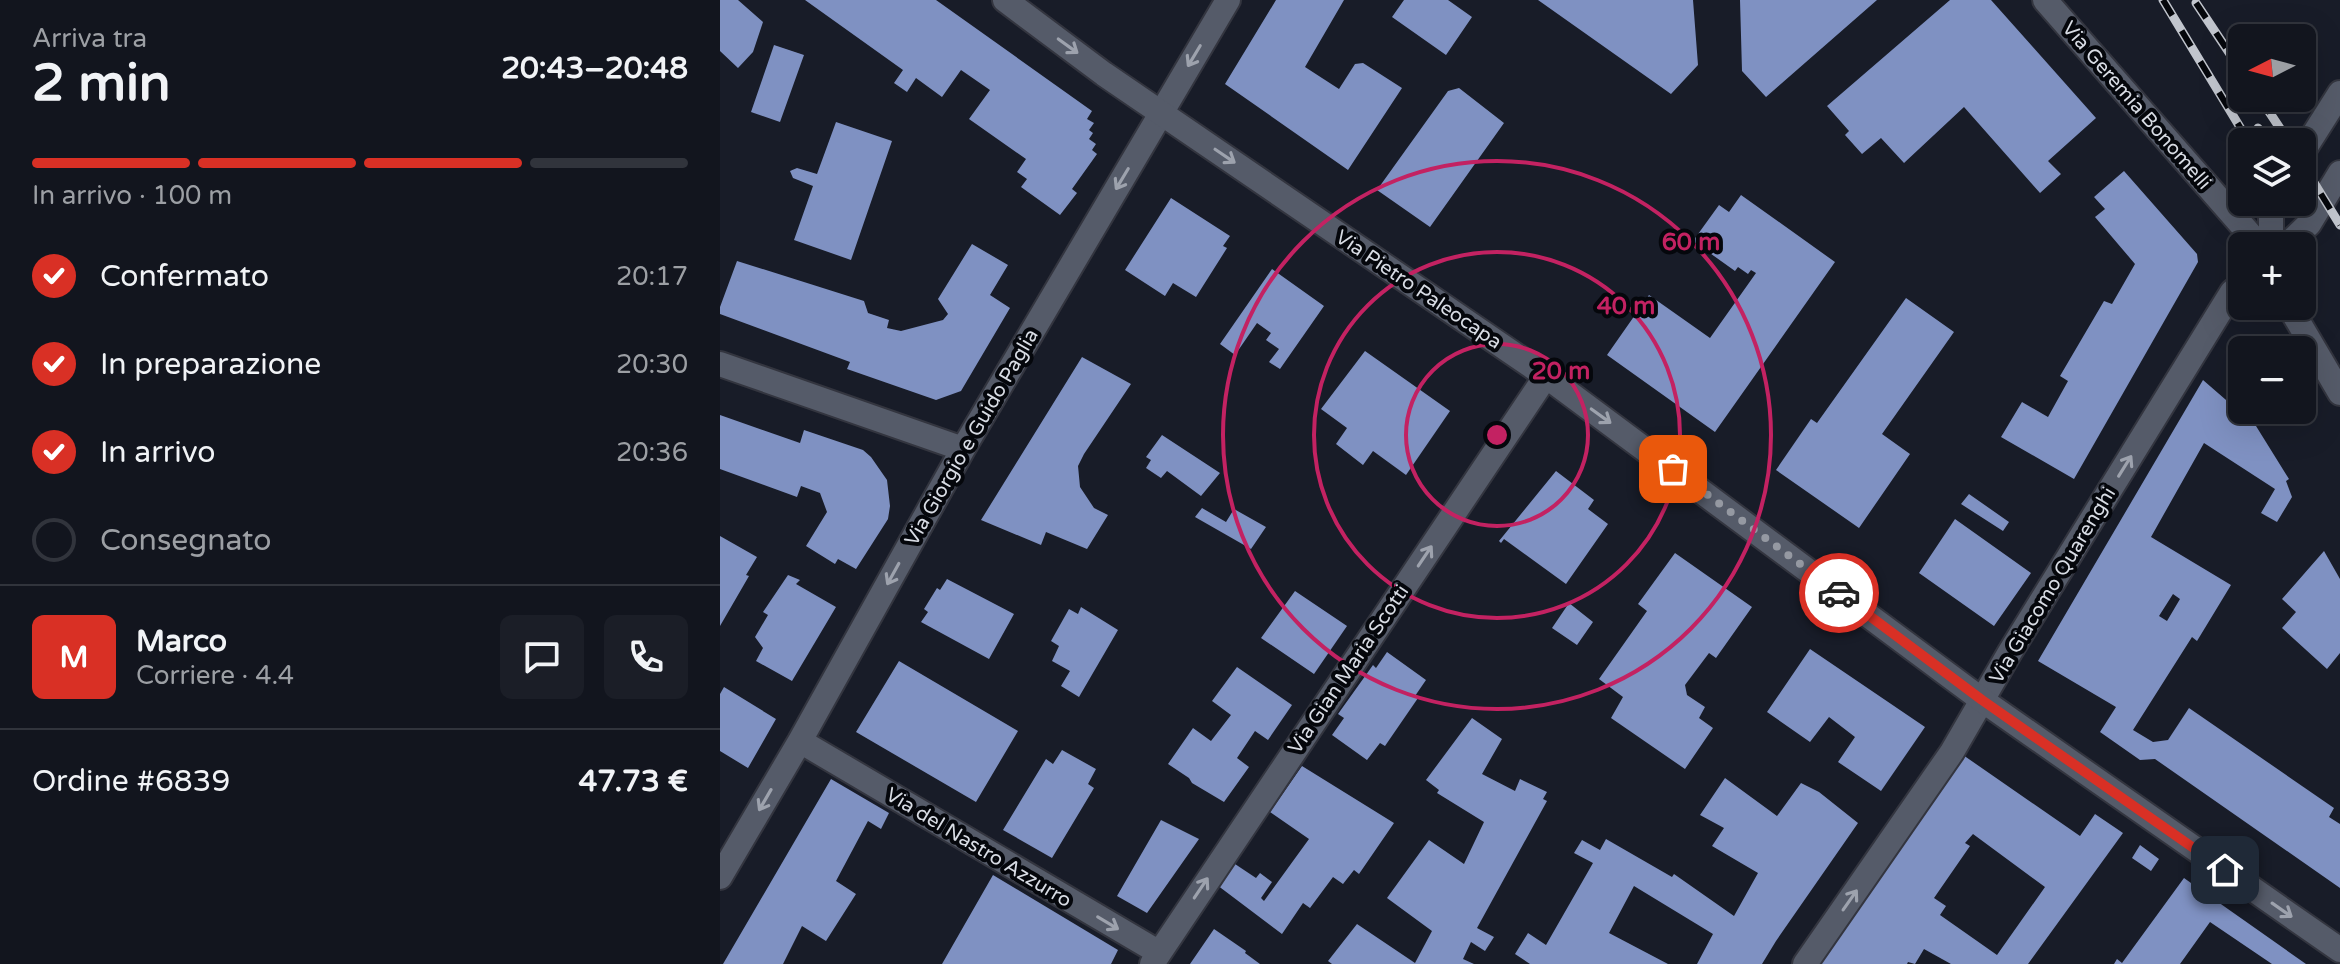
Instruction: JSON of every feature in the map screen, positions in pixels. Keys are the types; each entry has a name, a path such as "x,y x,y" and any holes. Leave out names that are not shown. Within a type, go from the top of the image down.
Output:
{"street":[{"name":"Via Pietro Paleocapa","path":"1005,0 1104,74 1546,376 1982,700 2340,950"},
{"name":"Via Giorgio e Guido Paglia","path":"720,877 800,741 963,449 1228,0"},
{"name":"Via Geremia Bonomelli","path":"2045,0 2248,232"},
{"path":"2316,131 2340,93"},
{"path":"2301,232 2309,224 2340,173"},
{"name":"Via Giacomo Quarenghi","path":"1805,964 1952,752 2228,299"},
{"path":"2297,320 2340,393"},
{"path":"720,364 963,449"},
{"name":"Via Gian Maria Scotti","path":"1155,958 1546,376"},
{"name":"Via del Nastro Azzurro","path":"800,741 1155,958"}],"building":[{"path":"720,0 738,0 763,22 753,52 738,68 720,51"},
{"path":"805,0 936,0 1092,111 1087,119 1094,123 1089,130 1093,133 1089,139 1096,144 1092,150 1097,154 1072,189 1077,193 1060,215 1021,187 1027,179 1017,172 1026,159 969,119 990,90 961,70 942,97 916,78 907,92 894,83 903,70"},
{"path":"1276,0 1344,0 1305,67 1339,89 1355,64 1363,63 1402,88 1348,170 1225,84"},
{"path":"1404,0 1448,0 1472,17 1446,55 1392,17"},
{"path":"1538,0 1693,0 1698,65 1671,94"},
{"path":"1740,0 1877,0 1766,97 1742,71"},
{"path":"1950,0 1991,0 2096,118 2048,161 2061,174 2040,193 1964,107 1904,163 1881,138 1862,154 1845,135 1849,131 1827,106"},
{"path":"774,45 804,55 780,122 751,112"},
{"path":"1459,88 1504,123 1430,227 1377,190 1448,91"},
{"path":"836,122 892,141 851,260 794,240 813,186 793,178 790,171 797,168 817,174"},
{"path":"2124,171 2197,254 2198,262 2074,479 2001,437 2022,402 2048,417 2068,381 2060,376 2104,301 2112,304 2135,264 2095,217 2105,209 2094,197"},
{"path":"1741,195 1835,262 1715,432 1607,355 1649,295 1710,338 1756,273 1751,270 1748,274 1738,267 1735,271 1693,241 1719,205 1729,212"},
{"path":"1171,198 1230,236 1223,246 1227,248 1196,297 1173,283 1165,296 1125,270"},
{"path":"972,244 1008,265 990,295 1010,308 961,391 936,400 847,369 850,362 720,314 737,261 864,301 868,313 889,320 887,328 901,331 943,320 948,314 938,299"},
{"path":"1272,269 1324,306 1280,369 1269,362 1279,349 1266,340 1271,333 1257,323 1235,355 1220,344"},
{"path":"1906,298 1954,332 1882,434 1910,454 1859,528 1776,470 1811,419 1817,423"},
{"path":"1365,351 1450,411 1406,475 1373,451 1363,465 1336,444 1347,428 1321,409"},
{"path":"1082,357 1131,384 1078,466 1080,487 1094,508 1108,515 1087,549 1046,532 1041,545 981,520"},
{"path":"2203,380 2228,402 2228,424 2256,426 2289,479 2286,481 2292,497 2277,522 2261,513 2275,489 2204,443 2151,537 2231,585 2197,641 2192,637 2133,730 2153,742 2168,740 2189,708 2334,808 2329,817 2340,824 2340,888 2155,759 2140,760 2100,732 2116,707 2038,661","holes":["2173,594 2180,599 2167,621 2159,616"]},
{"path":"720,415 800,443 804,430 863,450 871,457 887,480 890,506 888,519 856,569 838,559 835,564 806,546 827,512 820,493 801,486 797,497 720,469"},
{"path":"1162,435 1220,473 1201,496 1167,471 1161,478 1146,468 1151,460 1146,457"},
{"path":"1556,471 1594,500 1588,509 1608,524 1566,584 1504,539 1501,543 1499,541"},
{"path":"1969,494 2009,522 2003,531 1961,504"},
{"path":"1202,508 1226,522 1234,509 1266,527 1251,549 1195,517"},
{"path":"1955,519 2031,573 1994,626 1919,573"},
{"path":"720,536 757,557 720,626"},
{"path":"2324,551 2340,579 2340,653 2327,669 2282,628 2296,612 2282,599"},
{"path":"1675,553 1752,607 1716,658 1709,653 1685,685 1687,695 1705,707 1699,718 1713,728 1685,769 1611,718 1623,697 1599,679 1647,611 1638,604"},
{"path":"788,575 800,580 796,584 836,607 792,681 756,661 763,648 755,637 768,615 763,612"},
{"path":"947,579 1014,614 989,659 921,622 928,612 924,609 937,588 940,590"},
{"path":"1295,591 1347,626 1314,674 1261,638"},
{"path":"1569,603 1593,622 1577,645 1552,628"},
{"path":"1081,607 1118,630 1079,697 1061,686 1070,671 1052,661 1059,646 1051,641 1069,609 1078,614"},
{"path":"1810,649 1925,727 1881,791 1838,762 1855,737 1829,717 1810,742 1767,712"},
{"path":"1387,652 1426,680 1415,696 1418,698 1385,746 1380,743 1367,760 1332,735 1344,718 1338,714 1373,665 1376,668"},
{"path":"899,661 1018,731 976,802 856,732"},
{"path":"1237,667 1292,705 1268,740 1255,731 1237,758 1249,767 1224,802 1168,764 1193,728 1211,741 1231,715 1212,701"},
{"path":"724,687 776,719 748,768 720,751 720,694"},
{"path":"1472,718 1502,739 1482,774 1515,791 1520,779 1547,792 1543,799 1547,801 1477,928 1494,937 1485,951 1471,942 1463,959 1474,964 1332,964 1328,961 1357,924 1415,963 1432,931 1387,898 1429,840 1464,864 1484,822 1437,793 1439,790 1426,780"},
{"path":"1062,750 1096,769 1088,784 1094,788 1052,858 1003,830 1046,759 1053,764"},
{"path":"1963,755 2080,836 2095,814 2123,833 2028,964 1951,964 1924,949 1915,964 1818,964","holes":["1973,834 2045,887 1997,955 1940,915 1946,906 1934,898 1970,846 1965,843"]},
{"path":"1302,766 1394,823 1359,874 1354,870 1343,884 1333,877 1310,908 1303,903 1282,934 1217,885 1232,862 1256,878 1260,873 1272,882 1261,898 1264,901 1309,839 1270,812"},
{"path":"1725,778 1777,816 1801,783 1819,792 1858,823 1762,964 1697,964 1713,934 1634,886 1609,933 1668,964 1530,964 1515,954 1528,933 1546,945 1593,863 1574,853 1582,840 1600,850 1606,839 1672,877 1674,874 1734,916 1758,873 1712,846 1724,828 1700,815"},
{"path":"831,779 889,813 881,829 868,821 836,881 856,894 826,941 802,926 783,964 723,964"},
{"path":"1161,820 1199,839 1147,913 1117,896"},
{"path":"2140,845 2159,859 2151,871 2132,858"},
{"path":"993,875 1118,950 1111,964 942,964"},
{"path":"2184,878 2306,964 2272,964 2210,922 2180,964 2114,964 2117,959 2122,963"},
{"path":"1214,929 1246,951 1260,964 1190,964"}],"railway":[{"path":"2163,0 2241,128"},
{"path":"2196,3 2228,51"},
{"path":"2269,112 2280,128"},
{"path":"2316,186 2340,225"}],"way so far":[{"path":"1673,469 1839,593"}],"route":[{"path":"1839,593 1982,700 2225,870"}]}
